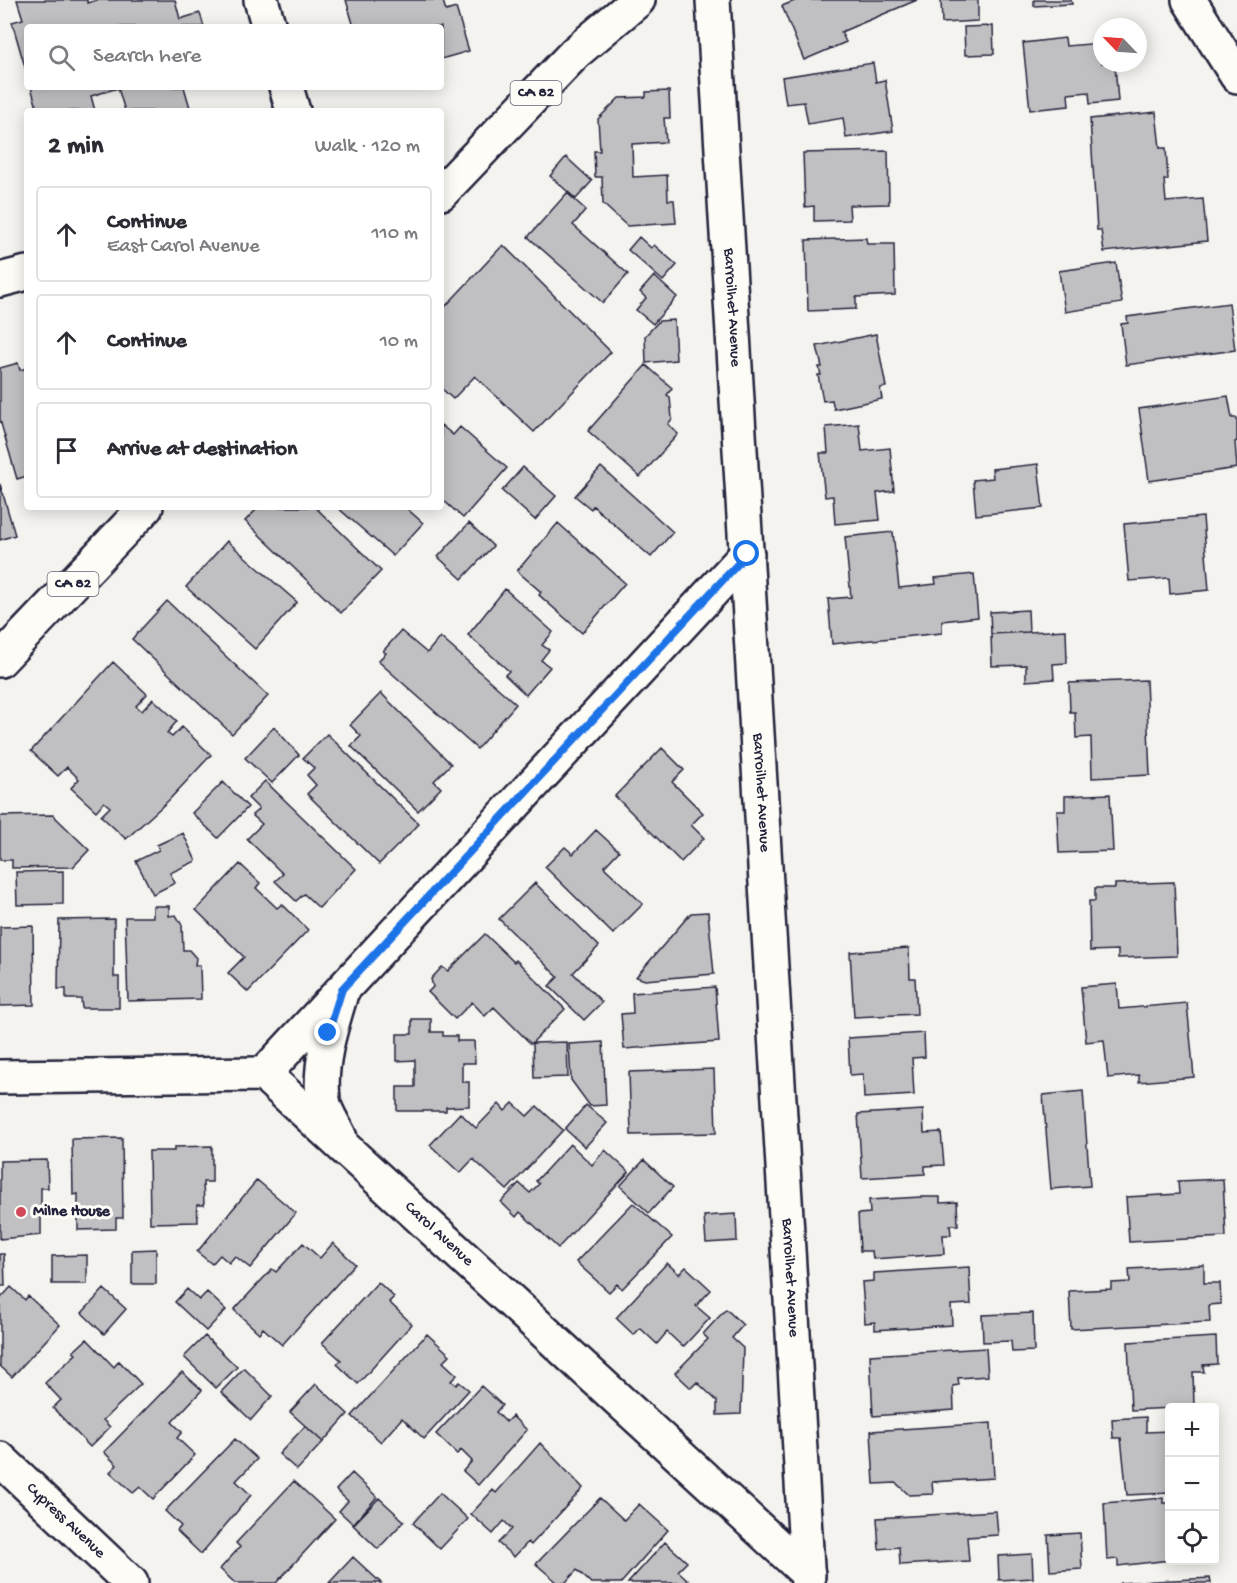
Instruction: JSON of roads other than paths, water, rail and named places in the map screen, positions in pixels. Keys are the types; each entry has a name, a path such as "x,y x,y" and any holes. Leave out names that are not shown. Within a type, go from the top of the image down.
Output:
{"street":[{"path":"261,0 268,24"},
{"name":"CA 82","path":"444,190 576,52 638,0"},
{"name":"Barroilhet Avenue","path":"713,0 808,1578"},
{"path":"1189,0 1235,69"},
{"path":"287,90 292,108"},
{"path":"0,280 24,274"},
{"name":"CA 82","path":"0,660 143,510"},
{"path":"0,1077 264,1074 747,554"},
{"path":"342,989 328,1033 323,1064 323,1101 344,1148"},
{"name":"Carol Avenue","path":"264,1074 808,1578"},
{"name":"Cypress Avenue","path":"0,1459 131,1583"}],"place":[{"name":"Milne House","path":"21,1212"}]}
